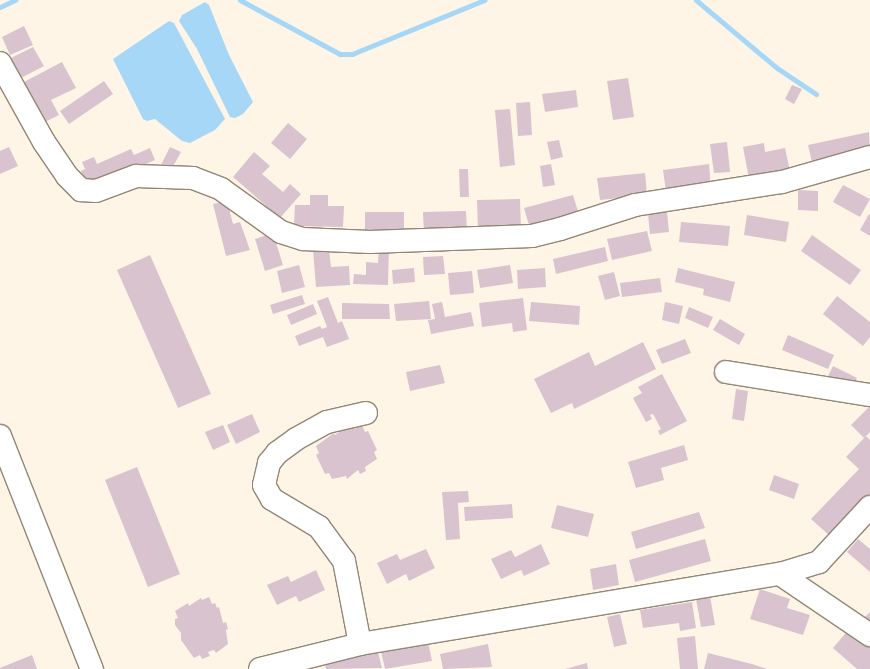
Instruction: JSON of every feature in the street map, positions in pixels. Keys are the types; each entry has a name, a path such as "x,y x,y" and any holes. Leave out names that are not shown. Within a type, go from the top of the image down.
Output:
{"street":[{"path":"0,63 44,142 66,176 81,190 96,191 136,176 193,178 221,189 281,232 303,239 370,242 532,236 560,230 635,204 782,182 870,157"},
{"path":"726,372 870,396"},
{"path":"360,644 344,561 319,527 272,499 264,485 269,463 277,453 296,439 327,422 366,413"},
{"path":"0,436 92,669"},
{"path":"260,669 360,644 780,574 819,562 870,507"},
{"path":"780,574 870,635"}],"water":[{"path":"205,2 209,5 229,55 253,102 243,114 235,118 230,117 197,49 179,21 182,15"},
{"path":"169,21 174,23 225,119 215,130 190,143 182,141 155,119 147,121 143,119 113,59"}],"building":[{"path":"24,26 33,45 10,55 2,37"},
{"path":"33,47 44,66 19,79 9,59"},
{"path":"62,62 76,88 51,100 59,115 41,124 20,84"},
{"path":"628,78 634,117 613,120 607,81"},
{"path":"104,81 113,94 69,124 60,111"},
{"path":"792,85 802,89 794,104 785,99"},
{"path":"576,90 578,107 545,112 542,94"},
{"path":"530,102 532,135 518,136 516,103"},
{"path":"510,109 515,165 500,167 495,110"},
{"path":"288,123 307,139 290,159 271,143"},
{"path":"869,132 870,153 813,166 808,145"},
{"path":"559,140 563,157 551,160 547,142"},
{"path":"727,142 730,172 714,173 710,144"},
{"path":"764,143 765,152 785,148 790,171 749,179 743,147"},
{"path":"9,147 18,166 0,174 0,151"},
{"path":"170,147 181,152 170,172 160,167"},
{"path":"150,148 155,160 89,189 81,171 85,169 82,162 94,157 97,164 131,149 134,155"},
{"path":"254,152 270,166 262,174 283,192 290,184 301,194 280,218 233,177"},
{"path":"551,164 555,185 543,187 540,166"},
{"path":"709,164 711,187 666,192 663,170"},
{"path":"459,169 468,169 469,197 460,197"},
{"path":"645,173 647,195 600,200 597,178"},
{"path":"843,185 870,199 860,217 833,202"},
{"path":"798,190 818,191 818,211 798,210"},
{"path":"310,195 328,195 328,206 344,206 343,227 294,226 295,205 310,205"},
{"path":"573,195 580,218 531,232 524,208"},
{"path":"520,199 521,230 478,231 477,200"},
{"path":"227,201 233,224 240,222 250,250 226,256 213,204"},
{"path":"466,211 467,233 424,234 423,212"},
{"path":"365,212 404,212 404,235 365,235"},
{"path":"667,212 669,232 650,234 648,214"},
{"path":"869,214 870,215 870,236 860,230"},
{"path":"747,215 789,222 786,242 744,235"},
{"path":"681,222 730,226 728,246 679,242"},
{"path":"647,231 652,251 612,260 607,239"},
{"path":"273,233 283,265 265,271 255,239"},
{"path":"812,235 861,270 850,285 801,251"},
{"path":"379,246 389,246 388,285 353,284 354,274 366,275 366,262 378,263"},
{"path":"605,247 608,261 556,274 553,259"},
{"path":"329,249 331,267 349,266 350,285 316,287 313,250"},
{"path":"150,255 211,394 178,408 117,270"},
{"path":"443,256 445,274 424,275 423,257"},
{"path":"299,265 305,287 282,293 277,271"},
{"path":"510,265 513,283 480,288 477,270"},
{"path":"414,268 415,282 393,284 392,270"},
{"path":"545,268 546,287 518,289 517,270"},
{"path":"678,268 735,282 730,302 703,295 704,289 675,282"},
{"path":"472,271 474,293 450,295 448,273"},
{"path":"614,272 620,296 605,300 598,276"},
{"path":"660,278 662,292 622,297 620,283"},
{"path":"302,295 305,304 273,314 270,305"},
{"path":"837,296 870,322 870,337 863,346 823,314"},
{"path":"328,297 338,323 342,321 349,339 327,347 323,337 299,346 295,336 320,326 322,329 327,327 317,301"},
{"path":"523,298 527,330 513,332 512,323 482,327 479,303"},
{"path":"429,301 431,319 396,321 394,304"},
{"path":"442,302 445,317 471,312 474,326 431,334 428,320 435,319 432,304"},
{"path":"531,302 580,306 579,325 529,321"},
{"path":"665,302 683,306 679,324 662,320"},
{"path":"342,303 389,304 390,319 342,319"},
{"path":"313,304 317,314 291,325 287,315"},
{"path":"689,307 713,317 708,328 685,318"},
{"path":"720,319 745,334 739,345 713,330"},
{"path":"788,335 834,355 828,369 782,350"},
{"path":"685,339 691,353 662,364 656,350"},
{"path":"643,342 656,369 574,409 572,403 551,413 534,379 589,352 595,366"},
{"path":"440,365 445,383 410,391 406,372"},
{"path":"833,366 857,378 852,388 828,376"},
{"path":"662,374 687,421 660,435 658,431 661,429 653,414 650,415 652,419 646,422 633,398 642,393 638,387"},
{"path":"736,389 748,391 744,421 732,419"},
{"path":"870,406 870,432 864,438 851,425"},
{"path":"252,414 260,432 236,444 227,425"},
{"path":"223,425 230,442 213,450 205,432"},
{"path":"362,425 365,432 368,431 377,450 374,452 377,459 365,467 366,471 360,474 358,470 347,479 346,476 332,479 329,473 325,474 316,455 319,453 316,446 334,433 335,435 346,427 347,429 354,426 355,429"},
{"path":"866,436 870,440 870,494 830,536 811,519 859,469 846,457"},
{"path":"684,445 688,460 661,468 664,480 636,488 628,462"},
{"path":"137,467 180,574 148,587 105,480"},
{"path":"774,475 799,484 794,499 769,490"},
{"path":"468,491 469,502 458,503 460,539 446,540 442,492"},
{"path":"512,504 513,518 465,521 464,507"},
{"path":"557,505 594,514 588,537 551,528"},
{"path":"699,512 705,528 636,549 631,532"},
{"path":"705,539 711,561 635,582 629,560"},
{"path":"858,539 870,549 870,572 847,552"},
{"path":"541,544 550,564 524,576 521,570 501,579 491,559 511,550 515,557"},
{"path":"426,549 435,568 409,581 406,574 387,584 377,563 397,554 400,560"},
{"path":"616,564 619,585 593,590 590,569"},
{"path":"316,570 325,590 299,602 296,596 277,605 267,585 288,576 291,582"},
{"path":"760,589 790,599 787,608 810,615 803,635 750,619"},
{"path":"710,596 715,625 701,627 696,599"},
{"path":"209,597 212,604 215,603 217,608 219,607 223,623 226,622 228,629 226,630 228,644 216,653 214,650 208,652 210,656 202,659 200,655 194,658 181,640 181,633 175,625 175,619 178,618 175,611 188,603 189,606 201,598 202,600"},
{"path":"692,602 696,628 680,631 679,623 643,628 640,610"},
{"path":"870,612 870,625 863,619"},
{"path":"620,614 627,644 614,647 607,617"},
{"path":"850,628 870,646 870,669 857,669 833,648"},
{"path":"695,636 698,669 680,669 677,638"},
{"path":"428,642 432,661 385,669 381,651"},
{"path":"488,644 492,667 443,669 440,654"},
{"path":"378,652 382,668 326,669 325,664"},
{"path":"708,653 752,664 767,669 704,669"},
{"path":"32,655 37,669 0,669 0,668"},
{"path":"587,663 588,669 565,669"}],"waterway":[{"path":"0,7 15,0"},
{"path":"240,0 340,54 352,54 484,0"},
{"path":"696,0 777,68 816,94"}]}
